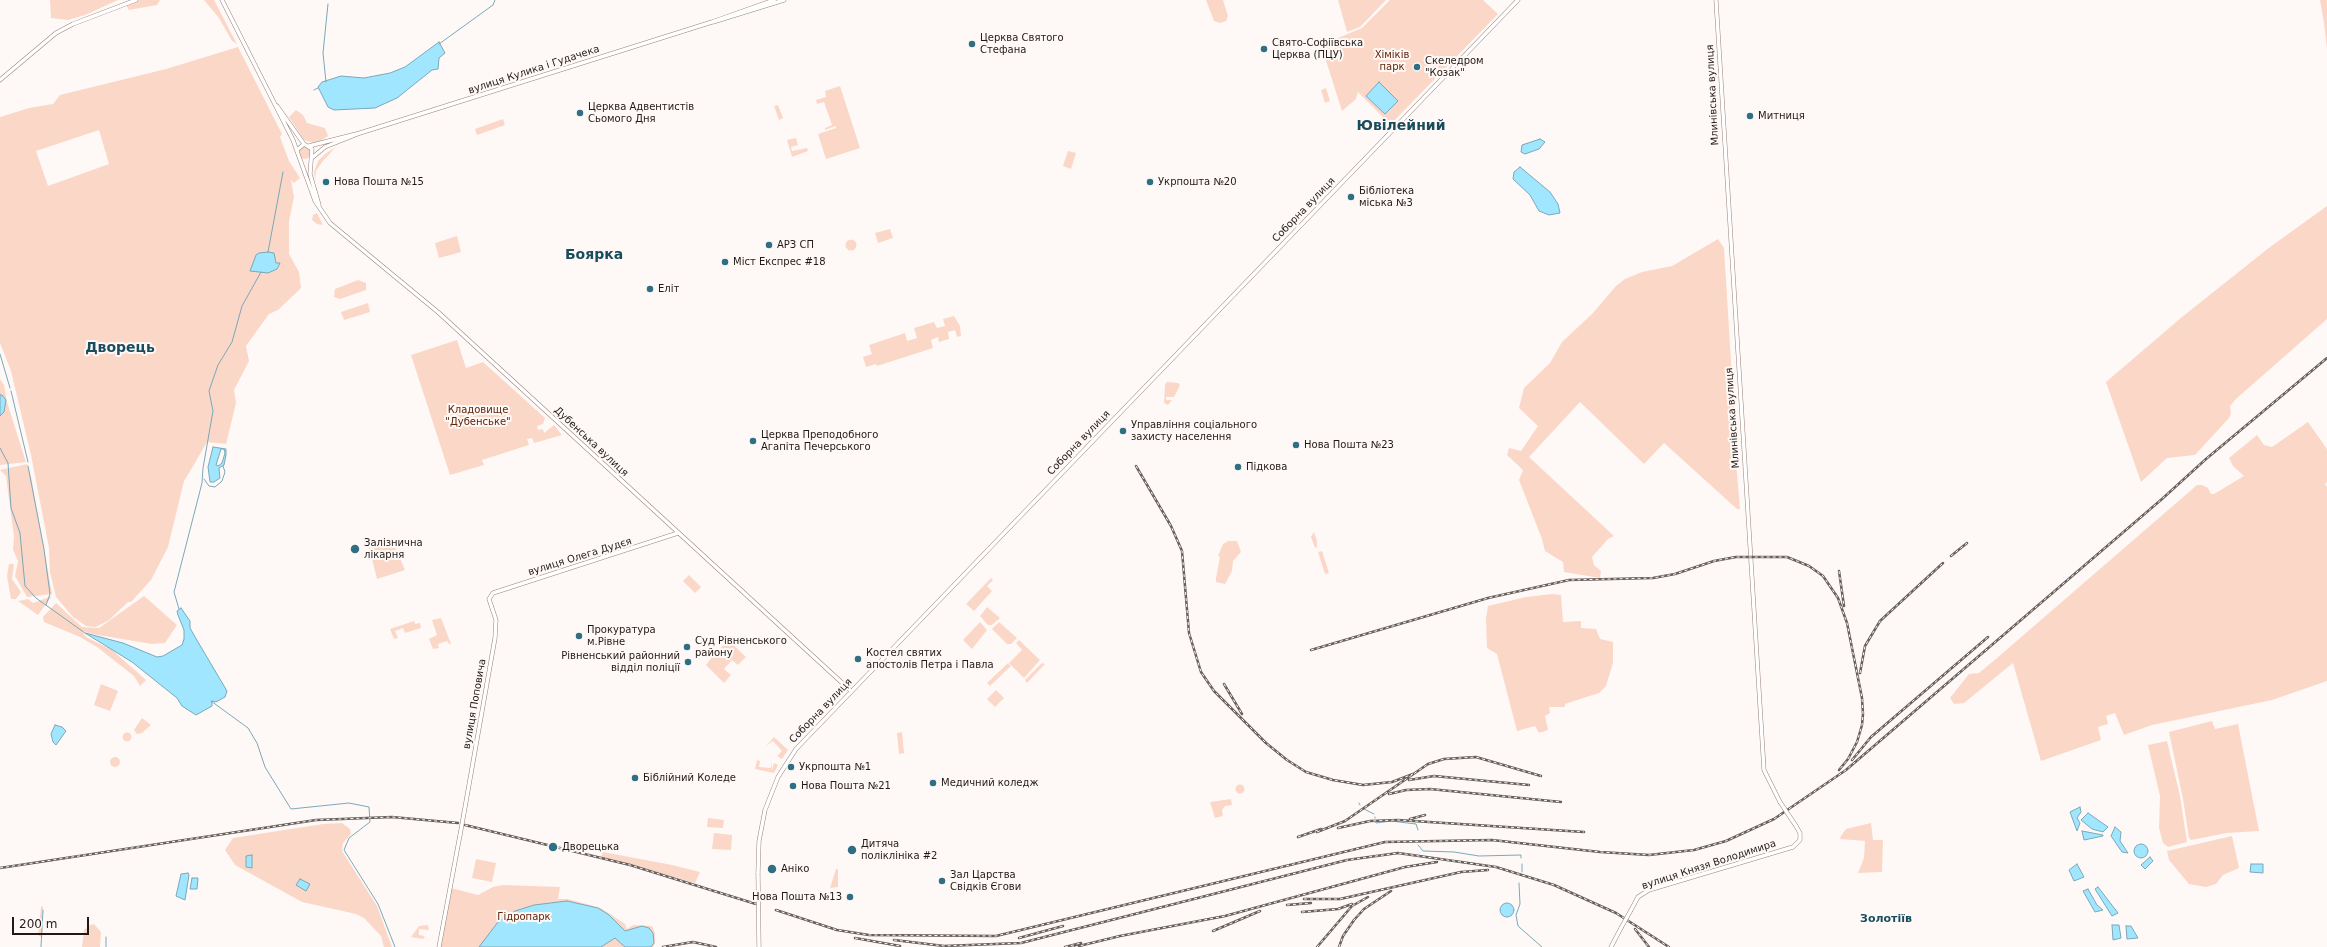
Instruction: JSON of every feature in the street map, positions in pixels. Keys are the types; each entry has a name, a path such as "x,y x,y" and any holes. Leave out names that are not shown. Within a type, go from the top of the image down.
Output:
{"main road":[{"path":"0,80 56,33 73,24 136,0"},
{"path":"222,0 297,150 300,160 305,162 312,158 313,153 309,146 304,144 295,134 268,91"},
{"name":"вулиця Кулика і Гудачека","path":"712,22 774,0"},
{"name":"вулиця Кулика і Гудачека","path":"309,146 360,133 784,0"},
{"name":"Соборна вулиця","path":"759,947 759,841 766,810 782,769 796,749 851,690 1518,0"},
{"name":"Млинівська вулиця","path":"1716,0 1764,770 1780,802 1796,826"},
{"name":"вулиця Кулика і Гудачека","path":"312,158 324,147 360,133"},
{"path":"297,150 304,144"},
{"name":"Дубенська вулиця","path":"312,158 310,174 319,206"},
{"name":"Дубенська вулиця","path":"300,160 319,206 330,222 439,313 851,690"},
{"name":"вулиця Олега Дудєя","path":"489,599 497,591 678,533"},
{"name":"вулиця Поповича","path":"439,947 496,627 489,599"},
{"name":"вулиця Князя Володимира","path":"1611,947 1638,897 1649,890 1793,847 1800,840 1800,833 1796,826"}],"green space":[{"path":"50,0 118,0 85,15 68,20 51,18"},
{"path":"140,0 160,0 157,5 129,10 126,5"},
{"path":"204,0 214,0 237,44 232,41 219,18"},
{"path":"1206,0 1223,0 1228,16 1226,21 1220,23 1214,21"},
{"path":"1338,0 1386,0 1360,27 1347,32"},
{"name":"Хіміків парк","path":"1390,0 1483,0 1498,14 1388,127 1387,121 1358,92 1356,99 1342,111 1321,45 1362,28"},
{"path":"2320,0 2327,0 2327,49 2324,23"},
{"path":"238,47 282,134 280,137 289,161 300,178 294,183 291,180 294,197 289,221 289,254 299,272 301,288 278,310 269,314 246,346 249,361 234,390 236,403 226,444 207,442 184,481 168,547 151,580 131,602 128,602 109,620 96,627 86,626 73,617 56,597 50,572 49,548 31,455 11,371 0,343 0,117 29,108 53,104 60,95 166,69","holes":["99,130 109,164 48,186 36,151"]},
{"path":"840,86 860,148 826,159 818,134 836,128 836,126 825,130 825,128 832,125 824,102 817,104 816,100 826,97 825,91"},
{"path":"1326,88 1330,101 1325,103 1321,90"},
{"path":"778,105 783,118 779,120 774,106"},
{"path":"296,110 303,115 307,123 325,128 328,136 316,144 304,140 289,117"},
{"path":"503,119 505,125 477,135 475,129"},
{"path":"796,138 798,145 791,147 792,151 807,148 808,151 792,157 787,140"},
{"path":"305,147 309,149 311,153 309,157 305,159 301,157 299,153 301,149"},
{"path":"336,147 316,171 315,181 314,172 318,161 325,154"},
{"path":"1068,151 1076,153 1071,169 1063,166"},
{"path":"2327,206 2327,319 2236,399 2230,406 2231,414 2229,418 2195,455 2167,458 2141,482 2106,382 2182,317 2270,247"},
{"path":"317,213 323,225 317,224 312,220 313,215"},
{"path":"890,229 893,238 878,243 875,233"},
{"path":"457,236 461,252 439,258 435,243"},
{"path":"851,239 855,241 857,245 855,249 851,251 847,249 845,245 847,241"},
{"path":"1718,239 1724,248 1735,425 1733,426 1740,509 1737,509 1664,443 1644,464 1580,402 1529,457 1614,536 1608,539 1592,557 1594,565 1601,571 1600,578 1564,572 1563,562 1545,551 1542,539 1519,480 1523,470 1507,455 1509,448 1521,451 1538,426 1519,408 1524,388 1550,363 1562,342 1592,314 1616,286 1625,279 1642,272 1672,266"},
{"path":"358,280 366,283 366,290 340,299 334,297 335,289"},
{"path":"368,303 370,312 344,320 341,312"},
{"path":"954,316 960,326 961,336 957,337 955,330 948,332 949,339 939,342 938,337 931,340 933,348 877,366 876,364 866,367 863,357 872,354 869,345 905,333 907,341 917,338 914,328 934,322 937,328 945,326 943,319"},
{"name":"Кладовище \"Дубенське\"","path":"457,340 466,368 483,362 545,418 543,424 537,426 538,430 543,429 544,433 554,425 562,435 534,443 532,438 527,439 529,445 482,460 484,465 450,475 411,355"},
{"path":"0,379 4,385 7,402 26,462 0,465"},
{"path":"1167,382 1178,383 1180,385 1174,397 1166,397 1166,400 1172,400 1168,405 1164,403 1165,384"},
{"path":"2308,422 2327,449 2327,482 2325,484 2327,487 2327,681 2272,700 2152,725 2124,735 2115,713 2106,716 2108,724 2098,727 2101,740 2041,761 2013,663 1964,703 1954,704 1950,698 1969,674 1979,673 2197,485 2202,485 2208,488 2211,494 2214,494 2244,476 2233,466 2229,458 2257,435 2264,445 2272,447"},
{"path":"27,464 31,476 52,594 27,597 15,576 18,561 13,550 14,537 6,476 0,470"},
{"path":"1314,532 1317,541 1317,547 1315,548 1311,537"},
{"path":"392,540 405,570 377,579 369,547"},
{"path":"1228,541 1237,541 1241,552 1233,561 1232,571 1225,584 1216,582 1216,578 1220,557 1218,556 1223,544"},
{"path":"1322,551 1329,573 1325,574 1318,552"},
{"path":"9,564 14,564 12,579 21,592 16,599 11,599 7,576"},
{"path":"689,575 701,587 695,593 683,581"},
{"path":"991,578 993,580 987,586 992,591 974,611 966,604"},
{"path":"1552,594 1561,595 1563,622 1581,621 1581,628 1596,629 1600,639 1613,642 1613,663 1606,686 1599,693 1565,704 1565,707 1549,707 1550,713 1545,716 1548,730 1539,733 1535,726 1517,731 1497,654 1487,648 1486,619 1488,606 1526,597"},
{"path":"52,596 38,615 18,601 28,599 33,603"},
{"path":"144,596 177,625 165,643 152,644 82,631 86,637 112,650 146,680 140,686 134,676 97,647 80,637 44,622 43,617 56,603 82,627 99,628"},
{"path":"987,607 1000,618 992,625 988,625 980,616"},
{"path":"441,618 451,644 447,641 438,644 439,648 433,649 429,639 437,635 432,620"},
{"path":"414,621 415,624 420,623 421,628 405,633 403,628 395,631 398,638 394,639 390,629"},
{"path":"980,622 987,630 972,649 963,640"},
{"path":"999,622 1017,638 1011,644 1007,644 992,629"},
{"path":"728,640 746,657 738,665 732,660 724,669 731,675 724,683 706,665 712,657 710,655 715,650 719,650"},
{"path":"1019,640 1040,660 1024,678 1009,663 1022,650 1016,643"},
{"path":"1008,663 1011,666 990,686 987,683"},
{"path":"1042,663 1045,664 1027,683 1025,680"},
{"path":"101,684 118,691 110,711 94,705"},
{"path":"996,690 1004,698 995,707 987,699"},
{"path":"142,718 151,725 142,733 137,734 134,730"},
{"path":"2212,721 2215,729 2238,724 2259,831 2227,833 2191,840 2189,838 2183,799 2169,732"},
{"path":"902,732 904,753 899,754 897,733"},
{"path":"125,733 129,733 131,737 129,741 125,741 123,739 123,735"},
{"path":"774,737 788,750 782,759 777,756 782,751 773,741 766,746"},
{"path":"2167,741 2180,796 2187,842 2168,847 2163,843 2159,828 2160,796 2148,745"},
{"path":"115,757 120,762 115,767 110,762"},
{"path":"757,760 760,761 759,767 771,768 772,762 772,770 774,763 778,765 774,773 755,769"},
{"path":"1240,784 1245,789 1240,794 1235,789"},
{"path":"1231,799 1232,805 1225,806 1222,810 1223,816 1215,818 1210,802"},
{"path":"708,818 724,820 723,828 707,827"},
{"path":"342,823 350,829 351,834 343,843 342,851 377,906 392,947 384,947 381,936 364,918 356,914 302,902 235,865 225,850 233,838 323,824"},
{"path":"1871,823 1873,840 1883,840 1882,872 1858,873 1864,858 1865,841 1840,839 1846,829"},
{"path":"714,833 732,835 731,850 712,849"},
{"path":"2232,836 2239,868 2223,875 2216,884 2206,887 2189,884 2169,860 2167,851"},
{"path":"603,852 672,865 700,872 695,883 601,857"},
{"path":"476,859 496,863 492,882 472,878"},
{"path":"836,869 838,869 838,887 830,888"},
{"name":"Гідропарк","path":"503,885 560,887 558,899 568,899 601,908 625,924 627,929 633,925 652,926 655,933 655,943 653,947 439,947 451,888 478,895 493,887"},
{"path":"43,906 42,938 38,935 41,907"},
{"path":"94,924 101,932 100,947 82,947 84,930 90,925"},
{"path":"428,925 429,930 419,929 419,935 425,936 423,939 411,937 419,926"}],"water":[{"path":"439,42 445,53 439,58 438,69 432,70 397,98 375,108 334,110 328,107 318,87 322,82 341,76 364,78 390,73 405,67"},
{"path":"1379,82 1398,101 1385,114 1366,96"},
{"path":"1540,139 1545,142 1539,149 1525,154 1521,152 1522,145"},
{"path":"1520,167 1550,192 1558,204 1560,213 1549,215 1539,211 1530,195 1513,179 1514,172"},
{"path":"259,253 274,253 276,263 280,263 277,269 268,273 250,271 256,255"},
{"path":"0,395 2,395 6,400 4,412 0,416"},
{"path":"213,447 226,449 224,465 219,468 220,478 214,482 210,482 208,467","holes":["221,449 224,449 225,453 222,463 218,466 216,465"]},
{"path":"181,608 190,621 190,628 227,691 225,697 216,702 212,701 212,706 196,715 182,706 177,698 132,662 85,633 123,643 157,657 163,656 182,645 184,630 177,611"},
{"path":"55,725 62,727 66,731 56,745 53,742 51,734"},
{"path":"2080,807 2081,812 2077,818 2080,823 2077,831 2070,812"},
{"path":"2088,813 2108,827 2103,832 2092,829 2081,820"},
{"path":"2115,827 2121,832 2120,841 2128,853 2122,852 2111,836"},
{"path":"2082,831 2103,835 2103,836 2084,840"},
{"path":"2141,844 2146,846 2148,851 2146,856 2141,858 2136,856 2134,851 2136,846"},
{"path":"252,855 252,868 246,867 246,856"},
{"path":"2150,857 2153,861 2145,869 2141,865"},
{"path":"2077,864 2084,877 2074,881 2069,870"},
{"path":"2251,864 2263,864 2263,873 2250,872"},
{"path":"188,873 189,875 185,900 176,896 181,874"},
{"path":"192,878 198,878 197,889 190,889"},
{"path":"300,879 310,884 306,891 296,885"},
{"path":"2098,887 2118,913 2112,916 2095,889"},
{"path":"2088,889 2097,905 2103,910 2095,912 2083,891"},
{"path":"567,901 598,908 609,915 625,931 642,926 649,928 653,933 654,943 651,947 625,947 615,938 601,947 479,947 498,922 515,911 534,905"},
{"path":"1504,903 1510,903 1514,907 1514,913 1510,917 1504,917 1500,913 1500,907"},
{"path":"2112,925 2119,925 2121,938 2113,940"},
{"path":"2126,926 2131,926 2138,938 2127,939"}],"waterway":[{"path":"439,44 493,5 495,0"},
{"path":"326,82 323,53 328,4"},
{"path":"314,90 318,88"},
{"path":"268,252 283,172"},
{"path":"179,609 174,592 202,483 203,468 213,411 209,391 218,365 232,342 242,306 261,272"},
{"path":"0,354 10,388"},
{"path":"11,391 28,462"},
{"path":"0,448 8,463 11,508 20,533 25,586 36,598 85,633"},
{"path":"28,466 44,549 50,594 46,605"},
{"path":"204,479 209,486 215,487 222,481 225,472 223,466"},
{"path":"211,701 248,728 257,743 265,767 291,809 349,803 369,807 370,822 349,838 344,850 378,904 395,947"},
{"path":"1364,809 1374,814"},
{"path":"1375,821 1376,823 1391,821 1416,824 1418,830"},
{"path":"1418,845 1423,851 1454,852 1479,856 1521,855 1521,858"},
{"path":"1522,864 1522,872"},
{"path":"1519,883 1520,904 1516,915 1518,926 1542,947"},
{"path":"41,947 43,910"},
{"path":"106,937 106,947"}],"railway":[{"path":"776,910 837,930 869,935 996,936 1385,842 1492,840 1600,852 1649,855 1694,850 1726,841 1774,819 1846,770 2162,499 2206,459 2327,358"},
{"path":"1136,466 1171,526 1182,551 1189,633 1201,672 1214,691 1266,743 1287,760 1306,772 1333,780 1363,785 1392,782 1413,774"},
{"path":"1951,556 1967,543"},
{"path":"1311,650 1488,598 1569,580 1653,578 1675,574 1714,561 1736,557 1787,557 1809,566 1823,576 1838,598 1847,623 1862,698 1863,714 1862,725 1857,742 1848,759 1839,770"},
{"path":"1860,673 1865,646 1880,621 1943,563"},
{"path":"1839,571 1844,606"},
{"path":"1852,760 1871,737 1988,637"},
{"path":"1224,684 1242,714"},
{"path":"1317,832 1345,821 1428,764 1444,759 1476,757 1541,776"},
{"path":"1409,780 1434,776 1529,785"},
{"path":"1389,794 1406,790 1430,789 1561,802"},
{"path":"1410,819 1425,815"},
{"path":"0,868 316,820 392,817 458,823"},
{"path":"1338,828 1370,821 1398,820 1584,832"},
{"path":"465,825 630,865 756,904"},
{"path":"1298,837 1321,829"},
{"path":"894,940 944,946 1021,943 1347,860 1398,853 1496,867 1554,885 1616,913 1669,947"},
{"path":"1075,947 1120,936 1225,916 1405,867 1437,862"},
{"path":"1304,899 1340,899 1461,872 1488,870"},
{"path":"1339,947 1343,936 1364,909 1391,891"},
{"path":"1317,947 1352,906 1368,897"},
{"path":"1287,905 1311,903"},
{"path":"1302,912 1338,909 1352,904"},
{"path":"1213,931 1260,911"},
{"path":"1019,938 1063,926"},
{"path":"1635,929 1649,947"},
{"path":"855,938 900,946"},
{"path":"663,947 693,942 716,947"},
{"path":"1065,947 1081,943"}],"place":[{"name":"Церква Святого Стефана","path":"972,44"},
{"name":"Свято-Софіївська Церква (ПЦУ)","path":"1264,49"},
{"name":"Скеледром \"Козак\"","path":"1417,67"},
{"name":"Церква Адвентистів Сьомого Дня","path":"580,113"},
{"name":"Митниця","path":"1750,116"},
{"name":"Нова Пошта №15","path":"326,182"},
{"name":"Укрпошта №20","path":"1150,182"},
{"name":"Бібліотека міська №3","path":"1351,197"},
{"name":"АРЗ СП","path":"769,245"},
{"name":"Міст Експрес #18","path":"725,262"},
{"name":"Еліт","path":"650,289"},
{"name":"Управління соціального захисту населення","path":"1123,431"},
{"name":"Церква Преподобного Агапіта Печерського","path":"753,441"},
{"name":"Нова Пошта №23","path":"1296,445"},
{"name":"Підкова","path":"1238,467"},
{"name":"Залізнична лікарня","path":"355,549"},
{"name":"Прокуратура м.Рівне","path":"579,636"},
{"name":"Суд Рівненського району","path":"687,647"},
{"name":"Костел святих апостолів Петра і Павла","path":"858,659"},
{"name":"Рівненський районний відділ поліції","path":"688,662"},
{"name":"Укрпошта №1","path":"791,767"},
{"name":"Біблійний Коледе","path":"635,778"},
{"name":"Медичний коледж","path":"933,783"},
{"name":"Нова Пошта №21","path":"793,786"},
{"name":"Дворецька","path":"553,847"},
{"name":"Дитяча поліклініка #2","path":"852,850"},
{"name":"Аніко","path":"772,869"},
{"name":"Зал Царства Свідків Єгови","path":"942,881"},
{"name":"Нова Пошта №13","path":"850,897"}],"district":[{"name":"Ювілейний","path":"1401,126"},
{"name":"Боярка","path":"594,255"},
{"name":"Дворець","path":"120,348"},
{"name":"Золотіїв","path":"1886,919"}]}
